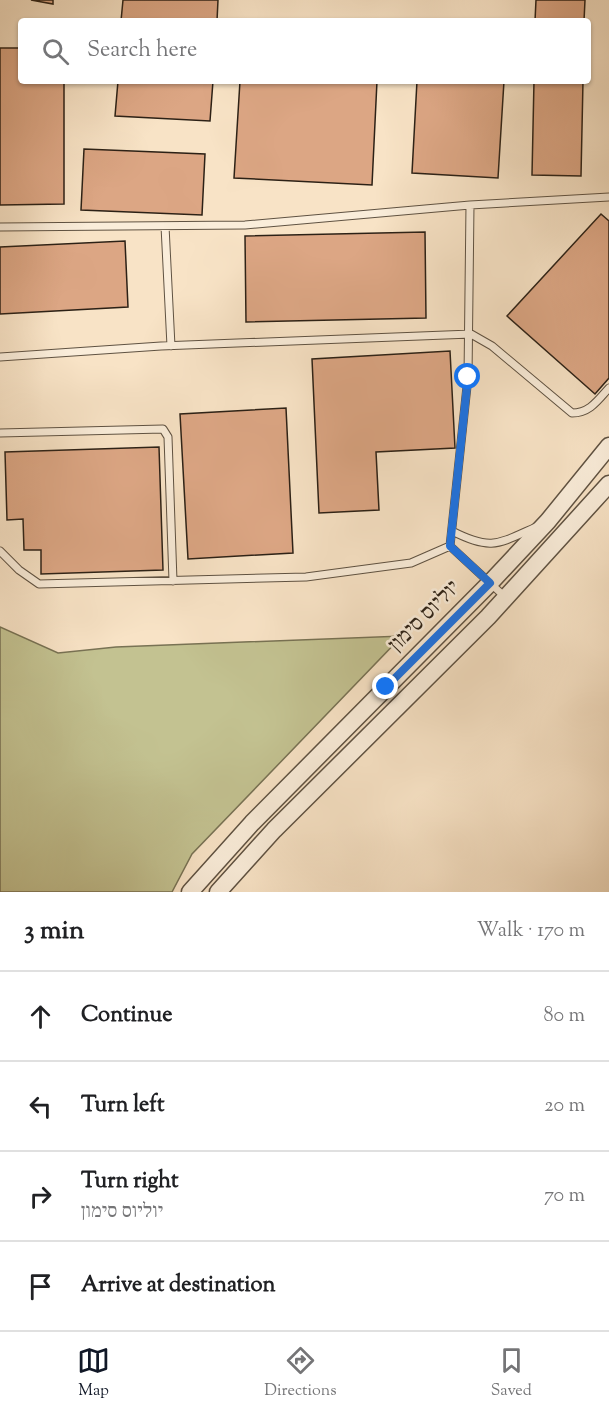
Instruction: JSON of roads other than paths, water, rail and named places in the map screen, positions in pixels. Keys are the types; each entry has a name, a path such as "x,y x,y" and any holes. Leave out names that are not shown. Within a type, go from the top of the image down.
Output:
{"street":[{"name":"יוליוס סימון","path":"190,892 252,823 490,583 548,521 609,446"},
{"name":"יוליוס סימון","path":"218,892 274,830 506,598 609,483"}],"lane":[{"path":"0,227 245,225 470,205 609,197"},
{"path":"450,546 471,334 470,205"},
{"path":"165,226 171,346"},
{"path":"0,357 171,346 471,334 492,346 572,413 582,413 590,409 609,388"},
{"path":"0,433 163,429 168,437 173,580"},
{"path":"452,531 475,542 497,544 548,521"},
{"path":"0,551 19,570 39,584 306,577 411,563 450,546"},
{"path":"450,546 506,598"}]}
